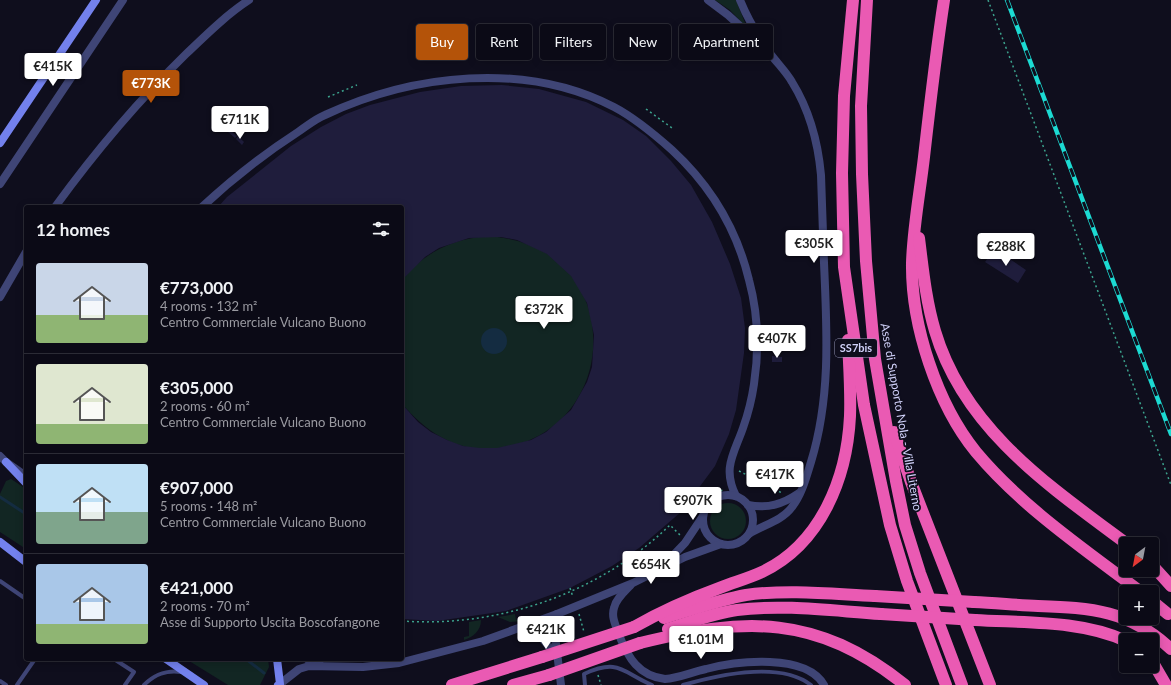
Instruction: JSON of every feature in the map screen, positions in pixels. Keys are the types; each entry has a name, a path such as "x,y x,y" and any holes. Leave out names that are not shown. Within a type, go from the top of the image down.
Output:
{"highway":[{"name":"SS7bis","path":"853,0 844,96 842,173 844,267 864,405 890,525 907,581 946,685"},
{"name":"Asse di Supporto Nola - Villa Literno","path":"867,0 861,106 862,167 866,261 875,359 896,481 906,524 920,573 962,685"},
{"path":"944,0 912,263 915,299 920,328 938,387 965,436 1000,479 1028,505 1132,585"},
{"path":"917,217 928,304 935,333 957,382 970,404 983,422 1019,460 1054,490 1119,538"},
{"path":"634,627 658,613 763,571 784,558 801,544 816,526 829,504 838,481 844,456 850,417 851,382 844,267"},
{"path":"875,359 898,446 991,682"},
{"path":"1159,573 1171,586"},
{"path":"452,685 542,658 634,627 722,600 747,595 811,592 1095,609 1117,615 1138,624 1159,638 1171,649"},
{"path":"1159,607 1168,614"},
{"path":"513,685 548,675 640,642 668,629 735,610 783,608 1067,626 1096,630 1119,638"},
{"path":"640,642 713,628 754,625 782,628 822,636 845,646 877,664 905,685"},
{"path":"1159,673 1166,685"},
{"path":"528,685 548,675"}],"street":[{"path":"0,143 96,0"},
{"path":"0,184 123,0"},
{"path":"56,205 112,131 164,76 205,36 248,0"},
{"path":"708,0 738,24"},
{"path":"740,0 752,24"},
{"path":"280,685 299,669 322,666 363,667 399,663 449,651 522,627 633,583 684,557 720,544 736,544 749,534 784,515 791,508 801,491 821,423 827,371 827,316 821,175 816,141 808,112 793,83 773,57"},
{"path":"204,205 265,153 318,118 372,97 417,84 474,78 530,81 578,93 614,108 650,131 692,170 705,185 736,241 750,281 755,324 756,366 744,426 729,465 730,481 736,496 748,505 754,519 749,534"},
{"path":"0,297 24,255"},
{"path":"3,459 24,475"},
{"path":"3,459 24,481"},
{"path":"748,505 766,507 778,505 801,491"},
{"path":"658,570 685,543 699,515 712,501 723,496 736,496"},
{"path":"699,515 705,530 714,541 720,544"},
{"path":"0,542 16,556"},
{"path":"0,548 24,561"},
{"path":"633,583 616,602 613,614 625,652 638,668 646,674 655,678 665,679 726,665 770,663 789,664 801,667 813,673 824,685"},
{"path":"557,614 555,624 561,685"},
{"path":"522,627 540,636 557,656"},
{"path":"169,661 204,685"},
{"path":"277,661 280,685"},
{"path":"311,661 322,666"}],"lane":[{"path":"0,581 24,598"},
{"path":"17,685 34,661"},
{"path":"117,661 134,672 125,685"},
{"path":"585,685 584,674 611,666 623,669 652,685"},
{"path":"144,685 155,675 164,672 186,673"},
{"path":"683,685 713,678 753,672 790,674 803,679 810,685"},
{"path":"0,681 6,685"}],"path":[{"path":"988,0 1171,485"},
{"path":"328,97 357,85"},
{"path":"646,109 672,128"},
{"path":"729,465 791,498"},
{"path":"699,515 707,496 724,490 726,486"},
{"path":"404,621 436,624 458,622 516,611 582,586 634,555 670,525 683,538"}],"green space":[{"path":"715,0 736,0 745,24 743,24 730,10"},
{"path":"485,236 509,239 532,246 546,253 569,272 584,296 592,322 593,350 587,377 575,402 557,423 532,439 526,442 493,449 477,449 449,441 424,426 404,406 404,278 419,262 439,249 472,238"},
{"path":"11,479 24,488 24,548 0,532 0,494 6,481"},
{"path":"725,503 731,503 741,508 746,521 741,534 731,539 725,539 715,534 710,524 710,518 715,508"},
{"path":"515,614 516,620 522,618 523,621 510,622 498,617"},
{"path":"481,620 480,627 476,633 464,640 464,637 469,636 469,622"},
{"path":"189,661 268,661 269,667 260,685 228,685"}],"water":[{"path":"494,328 503,332 507,341 503,350 494,354 485,350 481,341 485,332"}],"building":[{"path":"502,85 539,89 586,102 623,120 646,136 671,161 691,185 712,222 730,264 741,298 745,328 744,353 736,410 729,434 715,466 681,512 639,548 612,566 570,588 506,611 437,621 404,619 404,406 418,422 431,432 463,446 497,448 531,440 546,432 571,410 587,382 592,367 594,335 587,303 571,276 547,254 517,240 501,237 469,238 439,248 425,257 404,278 404,205 220,205 227,197 291,146 321,127 346,114 370,105 420,92 461,86"},
{"path":"230,130 237,136 235,138 228,132"},
{"path":"238,136 244,142 242,145 236,139"},
{"path":"998,251 1026,270 1018,283 985,262 990,255 994,257"},
{"path":"772,356 782,357 782,362 772,362"}],"waterway":[{"path":"0,497 24,513"},
{"path":"249,661 264,673"}],"railway":[{"path":"1007,0 1171,434"}]}
